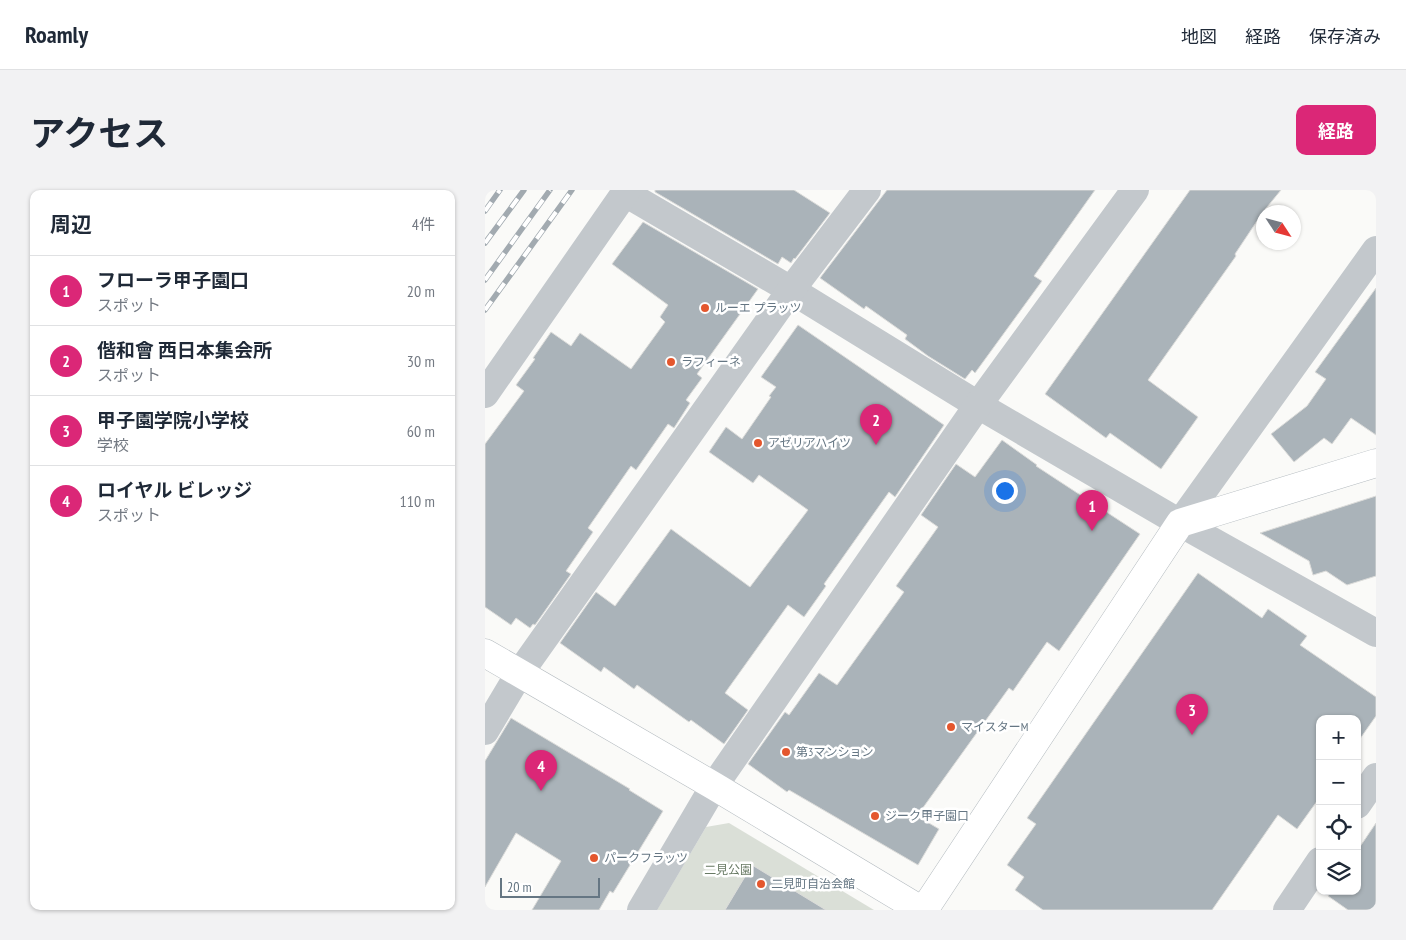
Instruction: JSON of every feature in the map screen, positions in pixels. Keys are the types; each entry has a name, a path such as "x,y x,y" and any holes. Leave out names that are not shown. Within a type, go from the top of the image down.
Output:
{"street":[{"path":"485,731 519,674 791,290 867,190"},
{"path":"641,910 714,786 977,405 1135,190"},
{"path":"485,394 626,192 791,290 977,405 1180,523 1376,633"},
{"path":"485,653 923,910 1180,523 1376,250"},
{"path":"1180,523 1376,463"},
{"path":"1361,799 1376,777"},
{"path":"1287,910 1316,867"}],"green space":[{"name":"二見公園","path":"729,823 874,910 657,910 706,827"}],"building":[{"path":"655,190 794,190 830,213 791,263 782,257 778,264 655,192"},
{"path":"887,190 1095,190 1034,276 1042,281 975,373 972,370 965,379 928,356 905,339 907,335 866,306 864,309 820,278"},
{"path":"1190,190 1281,190 1269,205 1256,205 1256,222 1235,254 1236,256 1148,380 1198,417 1161,469 1110,433 1106,438 1045,394"},
{"path":"643,222 758,289 697,374 702,378 686,400 690,403 674,428 668,424 636,470 631,466 588,528 593,532 566,571 571,574 535,625 533,624 530,628 516,618 511,625 485,607 485,444 524,391 516,385 535,359 533,358 551,332 571,346 580,333 631,369 665,322 660,317 668,305 612,264"},
{"path":"1376,288 1376,435 1351,418 1332,444 1324,438 1294,462 1271,434 1307,406 1326,379 1315,372"},
{"path":"798,325 944,425 895,497 889,492 824,584 826,586 804,617 788,605 725,693 748,710 724,744 637,685 634,689 604,667 601,672 560,643 596,592 615,606 671,529 750,587 808,510 759,475 753,483 709,452 726,427 742,439 776,387 761,377"},
{"path":"1002,440 1036,466 1140,534 1059,651 1047,642 1013,691 1009,688 917,816 939,829 918,865 789,790 787,792 748,764 785,712 789,715 819,673 837,685 904,592 896,586 938,527 921,515 956,464 975,477"},
{"path":"1376,496 1376,576 1347,585 1326,571 1313,575 1309,561 1260,533"},
{"path":"1198,573 1262,618 1268,609 1307,636 1300,645 1376,697 1376,716 1361,737 1361,715 1316,715 1316,803 1297,829 1278,815 1212,910 1043,910 1015,890 1024,877 1007,865 1036,824 1027,818"},
{"path":"511,718 630,789 663,811 613,893 610,891 599,910 532,910 561,861 516,833 485,887 485,761"},
{"path":"1376,823 1376,910 1348,910 1328,896 1361,895 1361,845"},
{"name":"二見町自治会館","path":"752,865 826,910 725,910"}],"railway":[{"path":"485,211 500,190"},
{"path":"485,243 524,190"},
{"path":"485,280 550,190"},
{"path":"485,310 572,190"}],"place":[{"name":"ルーエ プラッツ","path":"705,308"},
{"name":"ラフィーネ","path":"671,362"},
{"name":"アゼリアハイツ","path":"758,443"},
{"name":"偕和會 西日本集会所","path":"876,445"},
{"name":"フローラ甲子園口","path":"1092,531"},
{"name":"マイスターM","path":"951,727"},
{"name":"甲子園学院小学校","path":"1192,735"},
{"name":"第3マンション","path":"786,752"},
{"name":"ロイヤル ビレッジ","path":"541,791"},
{"name":"ジーク甲子園口","path":"875,816"},
{"name":"パークフラッツ","path":"594,858"},
{"name":"二見町自治会館","path":"761,884"}]}
